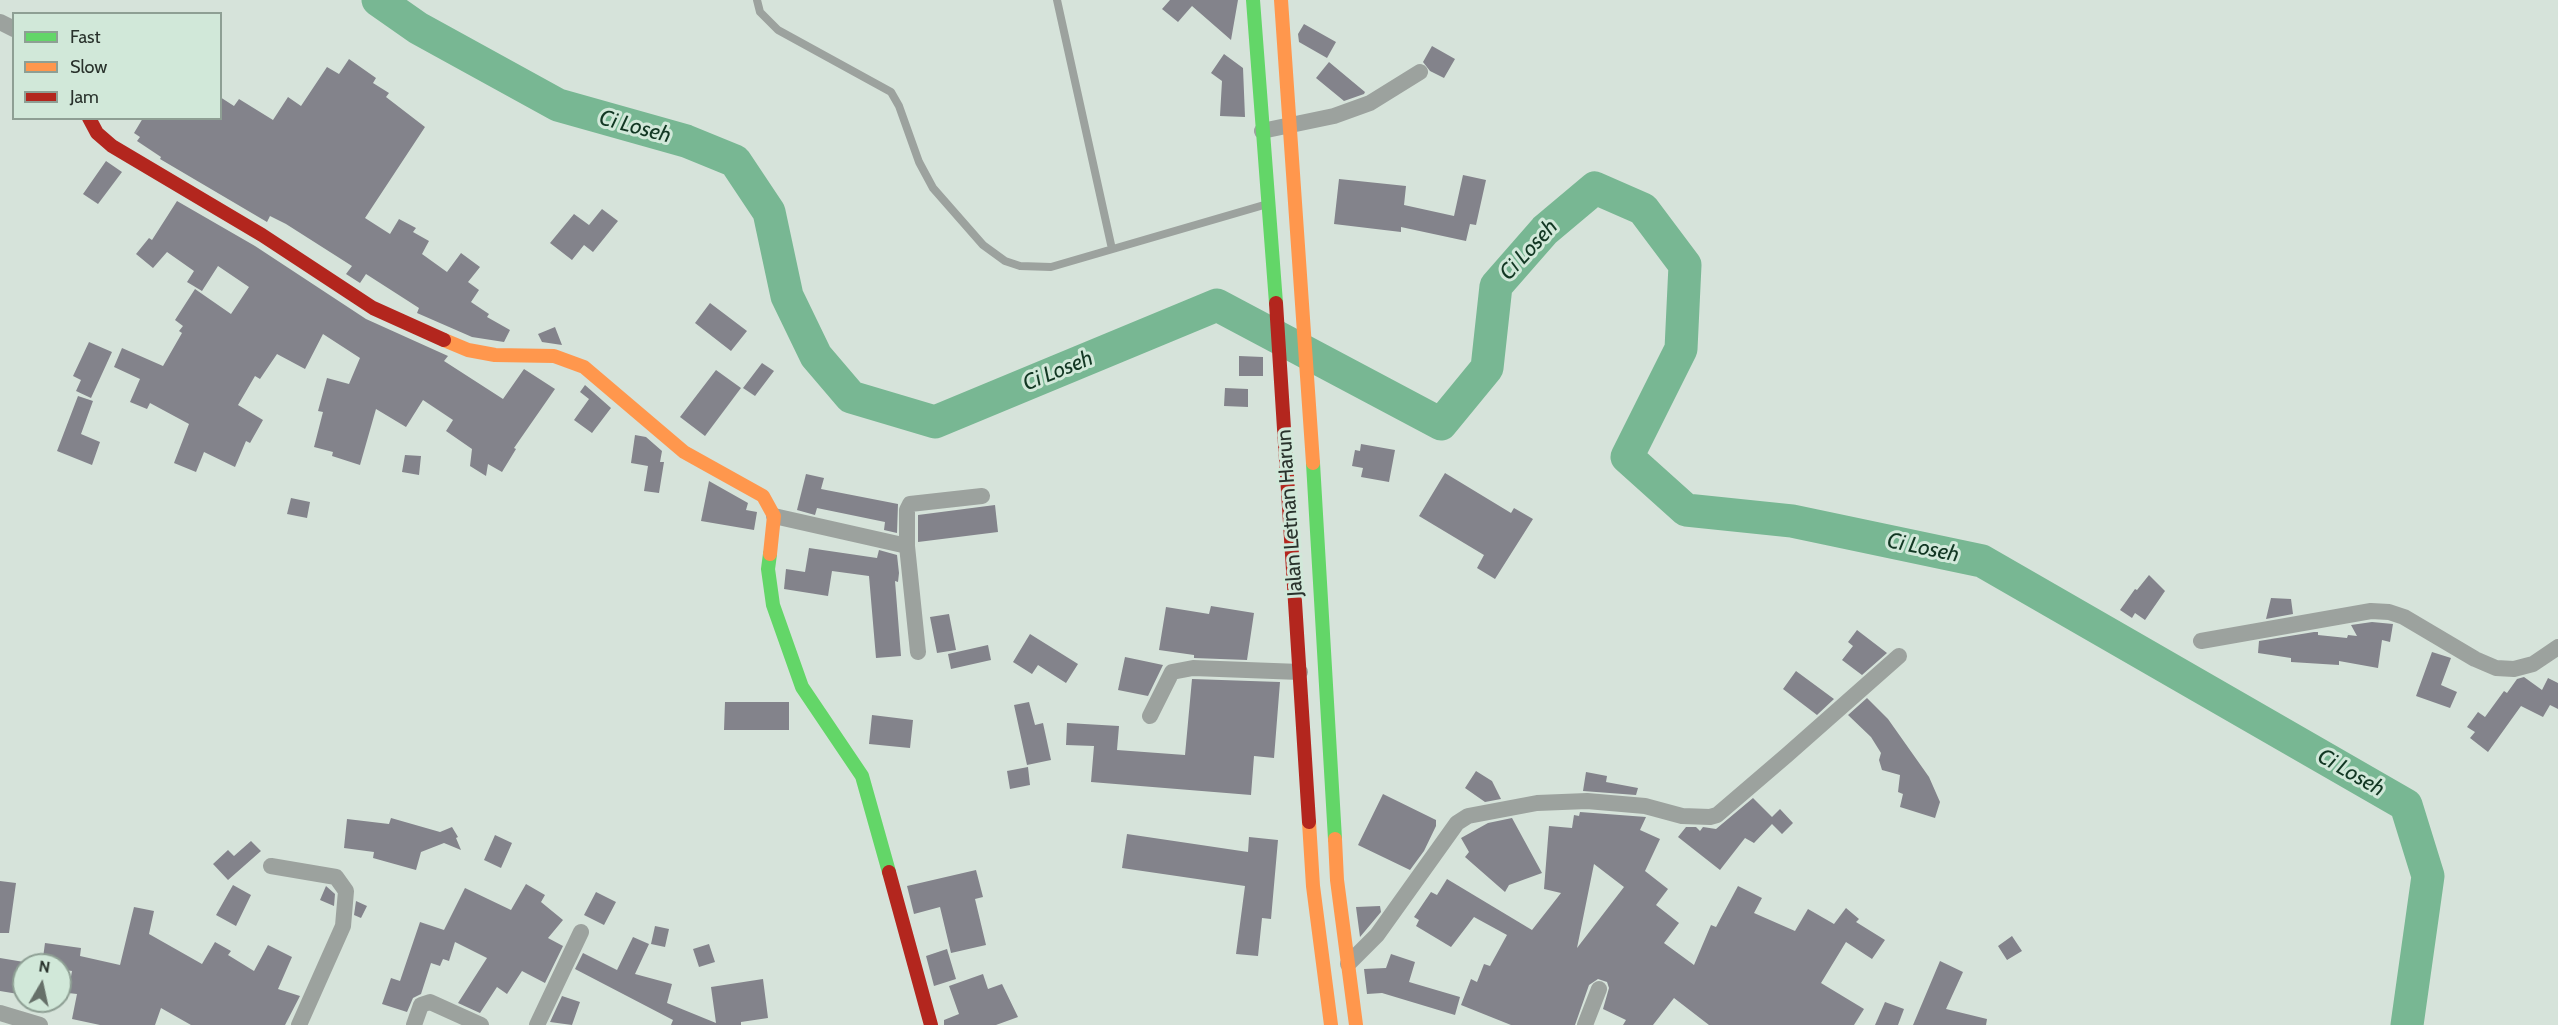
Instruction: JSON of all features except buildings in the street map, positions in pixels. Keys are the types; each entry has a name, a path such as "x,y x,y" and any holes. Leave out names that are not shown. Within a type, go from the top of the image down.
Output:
{"main road":[{"name":"Jalan Letnan Harun","path":"1253,0 1282,386 1313,886 1331,1025"},
{"name":"Jalan Letnan Harun","path":"1281,0 1294,211 1308,384 1337,880 1356,1025"},
{"path":"90,120 97,133 112,146 262,235 373,308 468,350 495,356 554,356 584,367 684,452 763,496 774,516 768,569 773,605 802,687 853,759 862,776 931,1025"}],"street":[{"path":"1262,131 1334,116 1371,103 1420,72"},
{"path":"918,652 907,546 907,510 910,504 982,496"},
{"path":"774,516 907,546"},
{"path":"2201,640 2372,611 2389,612 2404,617 2475,659 2496,668 2514,669 2533,664 2558,647"},
{"path":"1348,963 1377,935 1457,823 1468,816 1537,803 1587,801 1644,806 1682,816 1710,817 1717,814 1787,755 1899,656"},
{"path":"1150,717 1172,672 1193,668 1300,672"},
{"path":"271,866 336,877 346,891 343,926 299,1025"},
{"path":"537,1025 580,932"},
{"path":"1585,1025 1599,989"},
{"path":"414,1025 421,1005 430,1002 481,1025"},
{"path":"0,1013 40,1025"}],"lane":[{"path":"756,0 760,12 778,30 891,92 899,106 929,183 994,254 1005,261 1034,267 1051,267 1267,208"},
{"path":"1057,0 1112,249"}],"waterway":[{"name":"Ci Loseh","path":"378,0 418,28 558,105 686,141 735,161 769,212 787,296 816,356 851,397 935,422 1217,305 1441,424 1487,368 1496,286 1545,230 1595,188 1643,209 1685,265 1681,349 1627,457 1686,510 1792,521 1982,561 2406,805 2428,876 2407,1025"}],"traffic: fast":[{"path":"1253,0 1276,303"},
{"path":"1313,463 1335,839"},
{"path":"770,554 768,569 773,605 802,687 862,776 889,872"}],"traffic: slow":[{"path":"1281,0 1313,463"},
{"path":"444,340 468,350 495,355 554,356 584,367 684,452 763,496 774,516 770,554"},
{"path":"1309,822 1313,886 1331,1025"},
{"path":"1335,839 1337,880 1356,1025"}],"traffic: jam":[{"path":"90,120 97,133 112,146 262,235 373,308 444,340"},
{"path":"1276,303 1309,822"},
{"path":"889,872 931,1025"}]}
